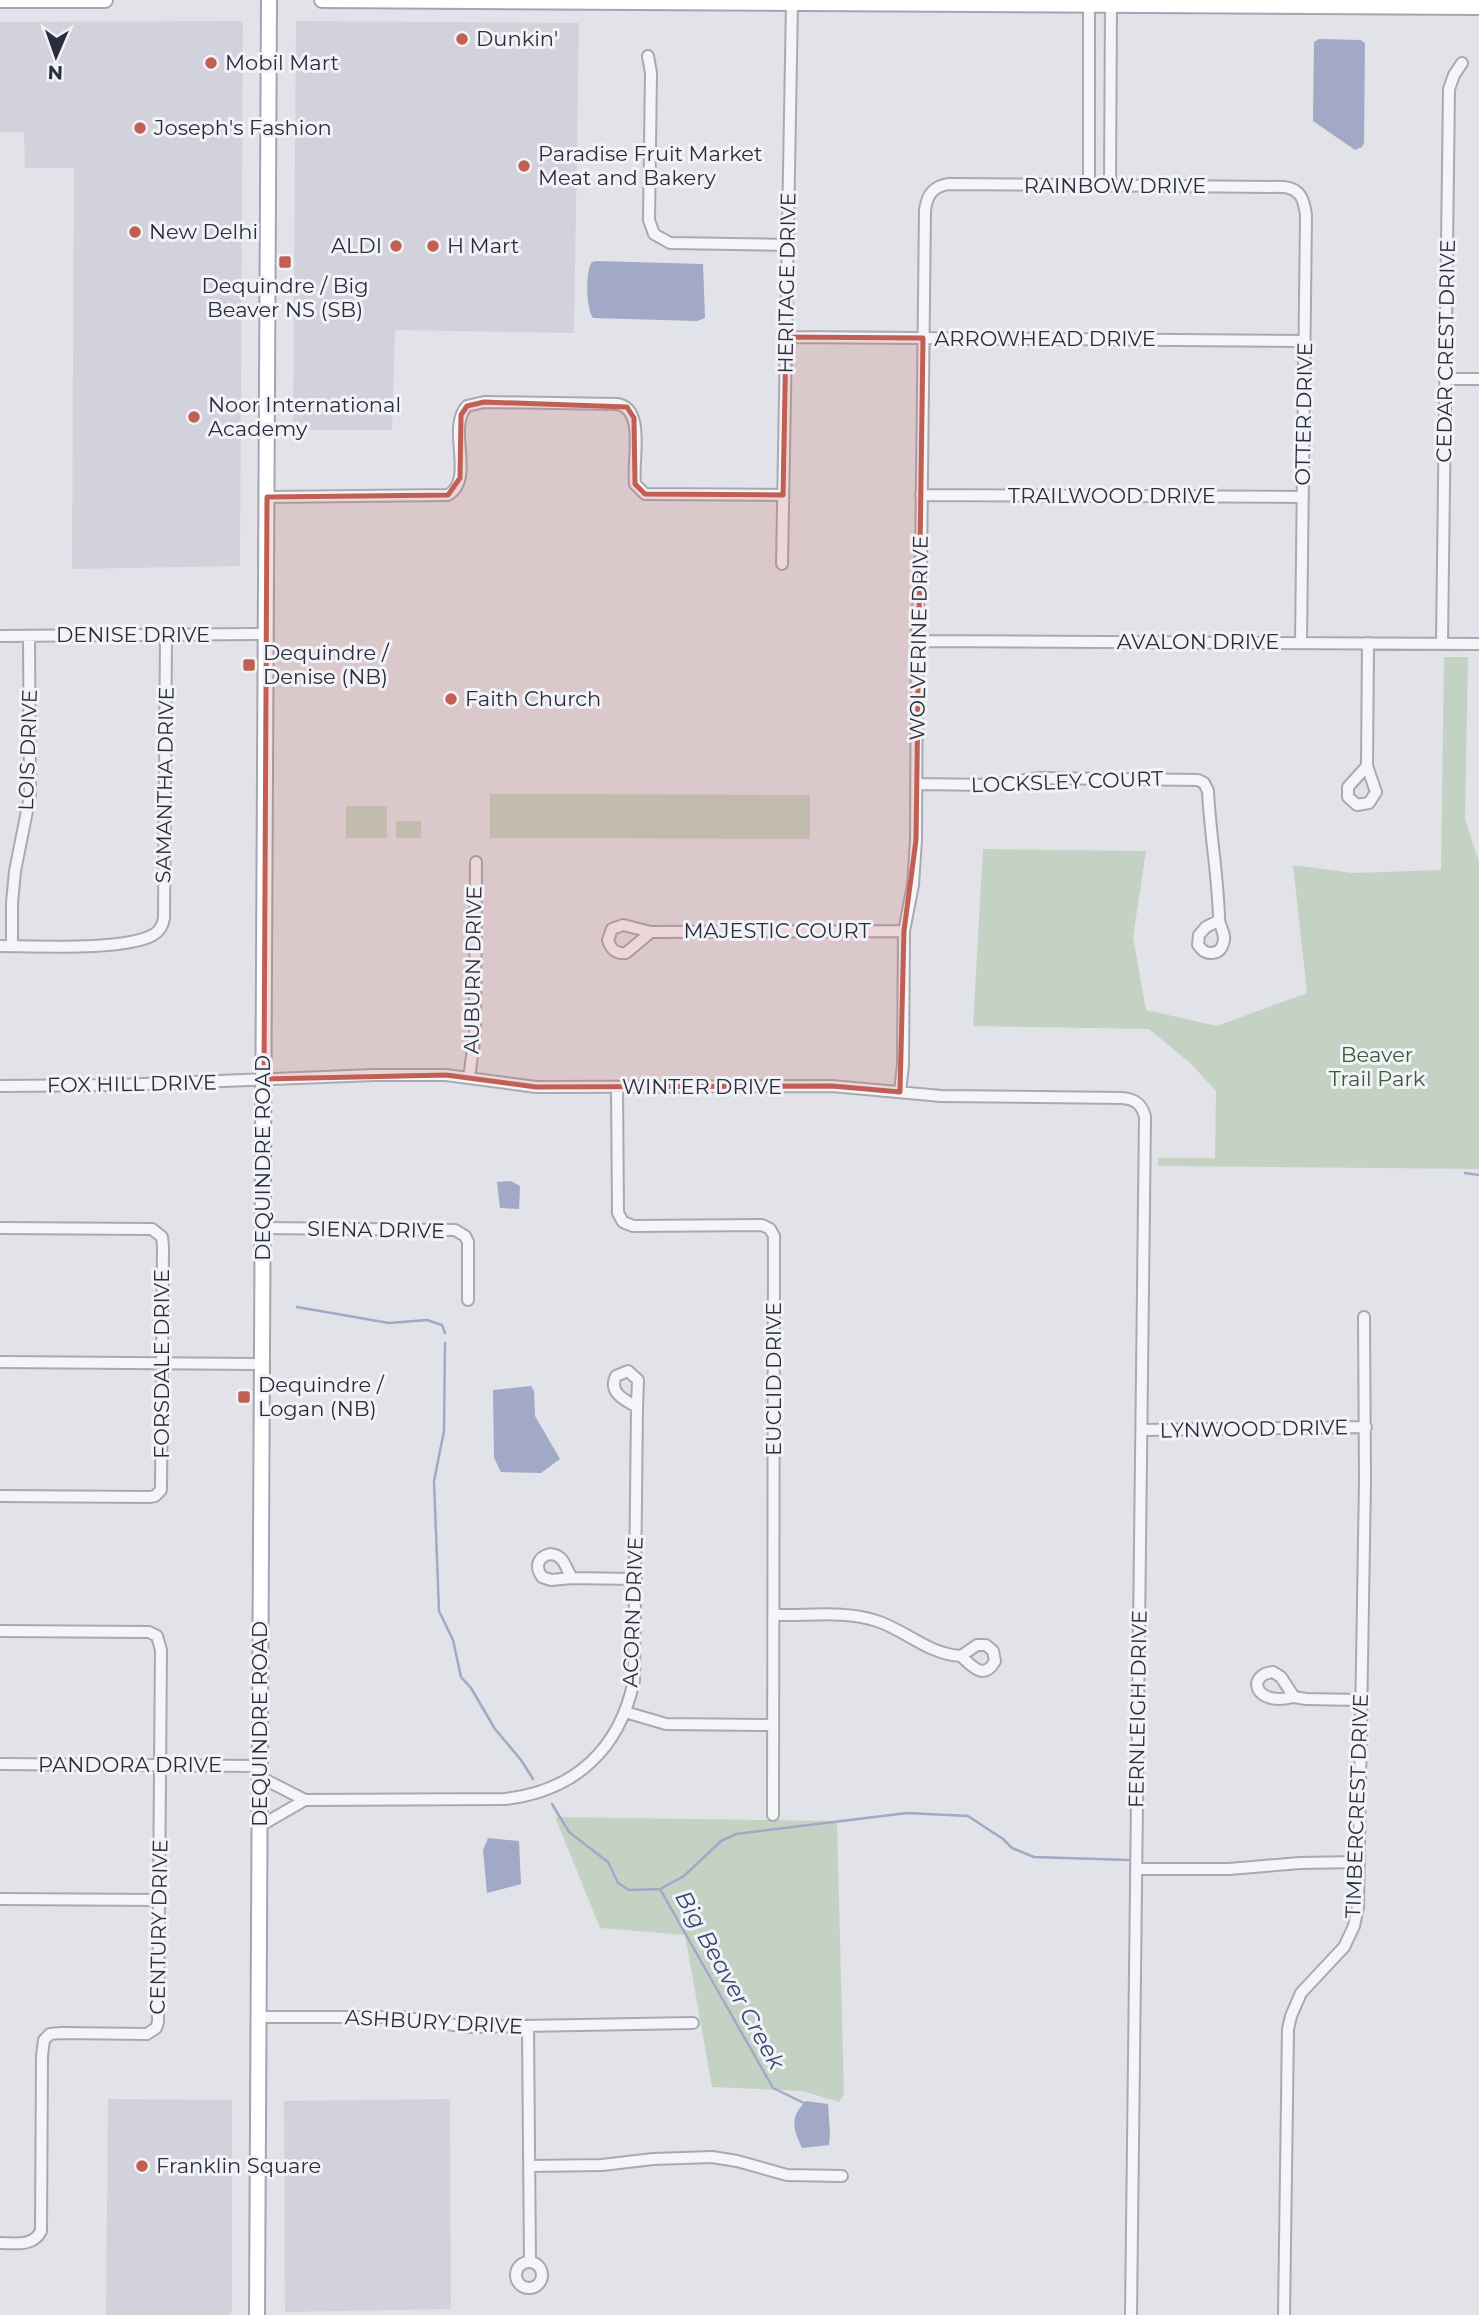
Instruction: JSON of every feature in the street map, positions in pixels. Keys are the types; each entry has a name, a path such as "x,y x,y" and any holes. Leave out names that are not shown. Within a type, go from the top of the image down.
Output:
{"main road":[{"path":"0,0 105,0"},
{"name":"DEQUINDRE ROAD","path":"257,2315 270,0"},
{"path":"322,0 1088,2 1111,5 1479,7"}],"street":[{"path":"1088,2 1089,185"},
{"name":"HERITAGE DRIVE","path":"782,564 792,3"},
{"path":"1110,185 1111,5"},
{"path":"648,56 651,73 649,220 654,234 670,243 788,245"},
{"name":"CEDAR CREST DRIVE","path":"1442,643 1449,89 1462,63"},
{"path":"1090,81 1111,81"},
{"name":"RAINBOW DRIVE","path":"936,187 949,184 1295,189"},
{"name":"WOLVERINE DRIVE","path":"900,1092 903,1065 904,931 915,860 925,210 929,195 936,187"},
{"name":"OTTER DRIVE","path":"1295,189 1301,195 1306,215 1300,643"},
{"name":"ARROWHEAD DRIVE","path":"786,337 1305,341"},
{"path":"1445,379 1479,379"},
{"path":"267,497 448,495 455,490 460,478 461,415 467,406 484,402 617,404 627,407 634,418 635,484 645,494 783,495"},
{"name":"TRAILWOOD DRIVE","path":"921,495 1303,497"},
{"name":"SAMANTHA DRIVE","path":"12,946 106,944 139,940 156,934 161,928 164,918 166,634"},
{"name":"DENISE DRIVE","path":"0,636 266,634"},
{"name":"LOIS DRIVE","path":"12,946 14,878 30,796 29,636"},
{"name":"AVALON DRIVE","path":"917,640 1479,644"},
{"path":"1367,766 1368,643"},
{"name":"LOCKSLEY COURT","path":"916,784 989,785 1040,778 1198,780 1204,783 1208,792 1219,893 1218,921"},
{"name":"AUBURN DRIVE","path":"469,1078 475,1034 476,862"},
{"name":"MAJESTIC COURT","path":"651,932 904,931"},
{"path":"0,946 12,946"},
{"name":"WINTER DRIVE","path":"264,1079 406,1074 446,1075 523,1087 832,1086 953,1096 1122,1098 1140,1105"},
{"name":"FOX HILL DRIVE","path":"0,1086 119,1085 264,1079"},
{"name":"EUCLID DRIVE","path":"617,1087 618,1213 623,1222 633,1226 762,1225 774,1236 773,1815"},
{"name":"FERNLEIGH DRIVE","path":"1131,2315 1145,1117 1140,1105"},
{"name":"FORSDALE DRIVE","path":"0,1228 152,1229 159,1233 163,1246 162,1485 158,1494 150,1497 0,1496"},
{"name":"SIENA DRIVE","path":"263,1228 455,1230 465,1236 468,1242 468,1300"},
{"name":"TIMBERCREST DRIVE","path":"1284,2315 1290,2016 1308,1983 1336,1958 1349,1937 1358,1907 1366,1427 1364,1317"},
{"path":"0,1362 262,1364"},
{"name":"ACORN DRIVE","path":"260,1771 305,1800 494,1800 538,1793 571,1778 595,1759 615,1734 625,1712 634,1680 637,1407"},
{"name":"LYNWOOD DRIVE","path":"1142,1430 1366,1427"},
{"path":"572,1578 636,1579"},
{"path":"774,1615 863,1617 886,1624 938,1652 961,1656"},
{"name":"CENTURY DRIVE","path":"0,1631 149,1632 157,1636 161,1650 159,2017 156,2028 147,2034 54,2033 44,2040 41,2231 37,2238 29,2242 0,2243"},
{"path":"1294,1697 1360,1699"},
{"path":"625,1712 666,1724 774,1725"},
{"name":"PANDORA DRIVE","path":"0,1764 160,1765 260,1771"},
{"path":"260,1826 305,1800"},
{"path":"1136,1870 1229,1869 1280,1864 1358,1862"},
{"path":"0,1899 160,1900"},
{"name":"ASHBURY DRIVE","path":"259,2017 400,2017 468,2027 693,2023"},
{"path":"528,2027 530,2262"},
{"path":"530,2166 602,2165 653,2159 712,2157 787,2175 842,2176"}],"highlighted area":[{"path":"786,337 923,338 916,840 904,931 900,1092 832,1086 536,1087 446,1075 264,1079 267,497 448,495 460,478 461,415 467,406 484,402 627,407 634,418 635,484 645,494 783,495"}],"shaded area":[{"path":"243,21 240,566 72,569 74,168 25,168 24,132 0,132 0,22"},
{"path":"296,21 579,23 574,333 395,330 392,430 293,430"},
{"path":"108,2099 232,2100 230,2315 106,2315"},
{"path":"450,2099 451,2309 285,2312 284,2101"}],"green space":[{"name":"Beaver Trail Park","path":"1444,657 1468,657 1465,819 1479,862 1479,1169 1158,1166 1158,1158 1215,1158 1216,1091 1190,1063 1149,1029 973,1026 983,849 1146,851 1133,937 1146,1010 1217,1026 1307,993 1293,865 1353,873 1441,870"},
{"path":"490,794 810,795 810,839 490,838"},
{"path":"346,806 387,806 387,838 346,838"},
{"path":"396,821 421,821 421,838 396,838"},
{"path":"555,1817 837,1821 844,2094 839,2102 802,2091 712,2087 685,1935 600,1928"}],"water":[{"path":"1319,39 1361,40 1365,43 1364,143 1355,150 1313,121 1314,42"},
{"path":"592,262 703,264 705,318 697,321 593,318 589,307 587,281"},
{"path":"511,1181 520,1186 519,1209 500,1208 497,1182"},
{"path":"531,1386 534,1391 535,1416 560,1459 541,1473 501,1472 494,1458 493,1390"},
{"path":"488,1838 519,1841 521,1884 487,1893 483,1850"},
{"path":"806,2101 828,2104 829,2145 802,2148 794,2123 797,2113"}],"waterway":[{"path":"1465,1173 1479,1175"},
{"name":"Big Beaver Creek","path":"297,1307 389,1323 427,1320 442,1325 445,1333"},
{"name":"Big Beaver Creek","path":"445,1343 444,1431 434,1481 439,1611 453,1640 461,1677 471,1688 495,1729 533,1779"},
{"path":"552,1804 569,1832 608,1862 618,1883 629,1890 660,1889 684,1876 721,1841 736,1834 907,1813 968,1816 1012,1848 1034,1857 1129,1860"},
{"name":"Big Beaver Creek","path":"660,1889 773,2088 806,2104"}],"place":[{"name":"Dunkin'","path":"462,39"},
{"name":"Mobil Mart","path":"211,63"},
{"name":"Joseph's Fashion","path":"140,128"},
{"name":"Paradise Fruit Market Meat and Bakery","path":"524,166"},
{"name":"New Delhi","path":"135,232"},
{"name":"ALDI","path":"396,246"},
{"name":"H Mart","path":"433,246"},
{"name":"Dequindre / Big Beaver NS (SB)","path":"285,262"},
{"name":"Noor International Academy","path":"194,417"},
{"name":"Dequindre / Denise (NB)","path":"249,665"},
{"name":"Faith Church","path":"451,699"},
{"name":"Dequindre / Logan (NB)","path":"244,1397"},
{"name":"Franklin Square","path":"142,2166"}]}
